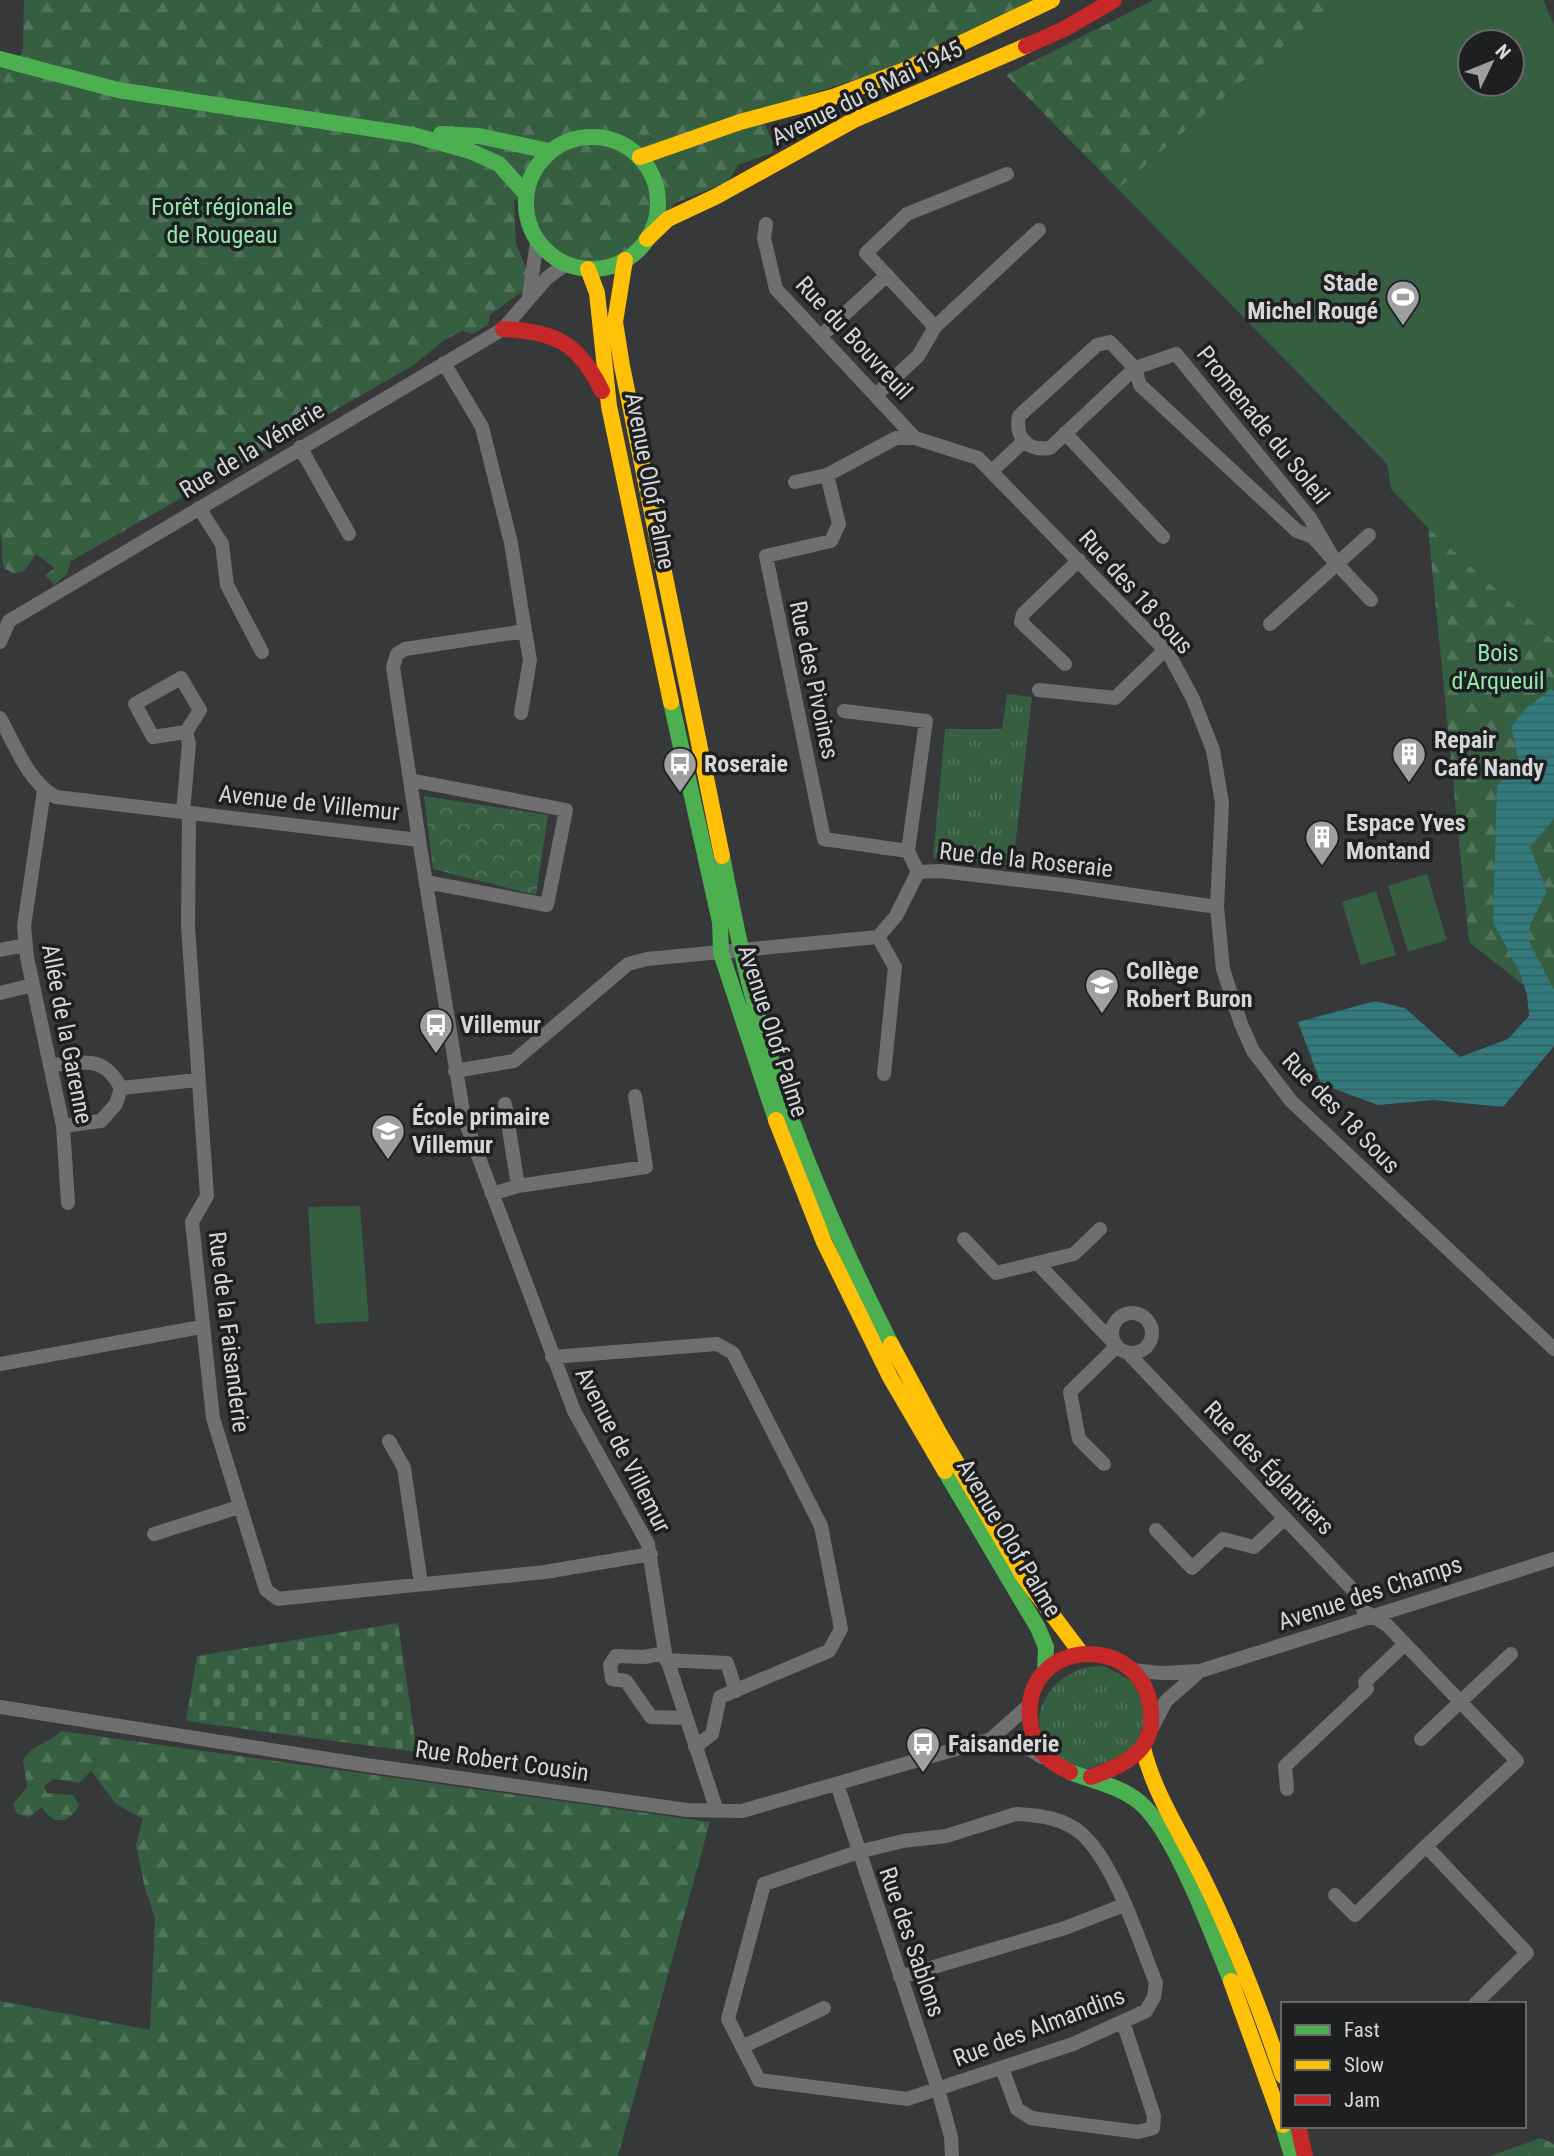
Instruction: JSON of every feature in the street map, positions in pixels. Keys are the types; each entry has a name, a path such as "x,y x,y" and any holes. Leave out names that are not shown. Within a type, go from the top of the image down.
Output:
{"main road":[{"path":"640,157 740,122 833,97 905,71 1052,0"},
{"name":"Avenue du 8 Mai 1945","path":"647,239 668,219 717,196 855,120 1064,29 1114,0"},
{"path":"0,59 118,90 413,135 471,151 499,164 525,194"},
{"path":"413,135 479,136 549,151"},
{"path":"587,136 622,143 640,157 652,175 658,197 657,217 647,239 625,260 603,269 588,270 566,264 537,242 525,212 525,194 531,175 549,151 569,140 587,136"},
{"name":"Avenue Olof Palme","path":"625,260 617,296 615,322 622,366 740,952 763,1042 795,1134 873,1311 933,1425 1013,1557 1052,1619 1081,1653"},
{"name":"Avenue Olof Palme","path":"588,270 597,293 609,406 689,789 720,922 721,953 763,1087 840,1276 933,1454 1038,1628 1046,1647 1045,1671"},
{"path":"503,329 551,334 580,351 592,366 609,406"},
{"path":"1091,1777 1112,1773 1130,1762 1143,1748 1151,1730 1152,1711 1148,1692 1122,1661 1102,1653 1081,1653 1061,1659 1045,1671 1034,1687 1028,1706 1029,1726 1037,1746 1051,1763 1069,1773 1091,1777 1136,1799 1159,1825 1223,1958 1281,2120"},
{"path":"1143,1748 1158,1794 1202,1877 1244,1967 1281,2070"},
{"path":"1284,2128 1292,2156"},
{"path":"1299,2128 1306,2156"}],"street":[{"path":"935,327 866,253 907,214 1007,174"},
{"name":"Rue du Bouvreuil","path":"766,224 764,238 776,289 877,394 915,438"},
{"path":"877,394 918,356 935,327 1039,230"},
{"path":"529,298 537,242"},
{"name":"Rue de la Vénerie","path":"0,642 9,621 503,329 529,298 566,264"},
{"path":"821,336 887,275"},
{"name":"Promenade du Soleil","path":"1336,563 1310,518 1177,354 1135,368 1050,448 1038,450 1023,442 1017,429 1019,416 1097,345 1110,342 1135,368 1140,385 1297,531 1313,537 1336,563 1371,600"},
{"path":"444,363 482,427 512,543 530,660 521,713"},
{"path":"1065,433 1163,537"},
{"path":"795,482 827,475 896,438 915,438"},
{"name":"Rue des 18 Sous","path":"915,438 978,458 993,470 1165,650 1193,699 1213,750 1222,803 1217,907 1228,991 1253,1051 1280,1089 1347,1156 1554,1349"},
{"path":"993,470 1023,442"},
{"path":"300,447 349,534"},
{"name":"Rue des Pivoines","path":"827,475 839,524 831,541 766,556 821,827 824,839 908,851"},
{"path":"199,508 222,544 227,585 262,652"},
{"path":"1270,624 1368,536"},
{"path":"1065,664 1021,622 1023,614 1079,560"},
{"path":"419,840 393,667 397,654 405,649 525,631"},
{"path":"1039,690 1115,698 1165,650"},
{"name":"Rue de la Faisanderie","path":"186,732 153,737 135,704 181,678 200,710 186,732 189,744 186,813 188,927 207,1196 192,1222 201,1327 213,1418 263,1584 270,1595 286,1598 545,1572 651,1554"},
{"path":"844,711 926,721 908,851 918,873"},
{"path":"0,718 44,791"},
{"path":"410,780 566,810 547,905 426,882"},
{"name":"Avenue de Villemur","path":"44,791 56,797 419,840 464,1118 574,1411 651,1554 665,1657 717,1811"},
{"name":"Allée de la Garenne","path":"44,791 24,926 33,985 63,1126 68,1203"},
{"name":"Rue de la Roseraie","path":"878,937 896,916 918,873 940,871 1217,907"},
{"path":"455,1071 514,1060 628,964 647,959 878,937 895,967 884,1073"},
{"path":"0,950 26,945"},
{"path":"0,993 33,985"},
{"path":"51,1065 96,1062 112,1071 121,1088 116,1104 101,1121 63,1126"},
{"path":"121,1088 197,1080"},
{"path":"492,1194 518,1186 646,1167 635,1096"},
{"path":"505,1104 518,1186"},
{"path":"964,1239 996,1273 1074,1254 1100,1229"},
{"name":"Rue des Églantiers","path":"1037,1263 1353,1590 1364,1611 1387,1625 1517,1761 1426,1846"},
{"path":"0,1364 201,1327"},
{"path":"552,1357 717,1344 733,1353 821,1525 841,1629 829,1651 720,1697 712,1734 695,1747"},
{"path":"1104,1464 1079,1439 1070,1392 1119,1347"},
{"path":"389,1441 404,1468 421,1584"},
{"path":"154,1534 239,1507"},
{"path":"1156,1530 1192,1568 1223,1539 1254,1547 1284,1518"},
{"name":"Avenue des Champs","path":"1132,1670 1161,1673 1199,1671 1554,1559"},
{"path":"1287,1789 1286,1766 1367,1689 1365,1682 1405,1644"},
{"path":"1421,1739 1511,1654"},
{"path":"685,1718 651,1717 626,1681 612,1679 610,1665 616,1656 727,1663 736,1691"},
{"name":"Avenue des Champs","path":"1151,1730 1166,1701 1199,1671"},
{"name":"Rue Robert Cousin","path":"0,1707 366,1765 687,1810 742,1811 991,1739 1028,1706"},
{"path":"991,1739 1029,1749 1051,1763"},
{"name":"Rue des Sablons","path":"837,1784 938,2089 951,2137 952,2156"},
{"name":"Rue des Almandins","path":"1016,1814 1044,1815 1080,1832 1089,1842 1124,1905 1156,1983 1154,1997 1146,2011 1073,2045 907,2099 759,2080 728,2019 764,1884 858,1852 903,1841 946,1836 1016,1814"},
{"path":"1335,1895 1355,1915 1426,1846 1527,1953 1477,2002"},
{"path":"900,1977 1065,1928 1124,1905"},
{"path":"743,2048 824,2008"},
{"path":"1002,2068 1017,2109 1031,2118 1138,2132 1153,2128 1154,2116 1123,2022"}],"green space":[{"name":"Forêt régionale de Rougeau","path":"24,0 1036,0 900,65 759,111 773,143 772,153 738,165 728,182 675,203 647,239 621,255 601,263 589,263 558,254 543,240 530,210 514,199 516,243 528,273 525,289 490,315 488,325 472,334 462,331 443,341 414,365 71,561 67,574 54,585 45,575 55,568 36,554 24,571 14,574 4,568 0,531 0,68 15,71 23,48"},
{"path":"1154,0 1337,0 1118,189 1006,75"},
{"name":"Stade Michel Rougé","path":"1337,0 1543,0 1554,25 1554,641 1428,528 1391,489 1387,464 1118,189"},
{"name":"Bois d'Arqueuil","path":"1428,528 1554,641 1554,1009 1469,942"},
{"path":"1007,694 1032,697 1013,866 933,858 945,729 1002,729"},
{"path":"424,796 548,815 536,895 433,869"},
{"path":"1427,874 1447,940 1408,952 1388,886"},
{"path":"1376,891 1396,955 1361,965 1342,902"},
{"path":"360,1206 369,1321 315,1324 308,1207"},
{"path":"398,1623 417,1752 186,1721 197,1656"},
{"path":"1104,1666 1133,1682 1147,1712 1134,1753 1084,1770 1055,1754 1044,1740 1039,1725 1041,1710 1057,1683 1087,1667"},
{"path":"61,1731 710,1822 618,2156 0,2156 0,2001 150,2030 155,1918 145,1889 136,1845 143,1819 116,1804 91,1771 79,1783 53,1779 44,1786 47,1793 73,1795 79,1805 66,1819 56,1820 42,1807 29,1817 17,1814 13,1804 27,1787 23,1760 31,1751"},
{"path":"1541,2138 1554,2144 1554,2156 1490,2156"}],"water":[{"path":"1551,689 1554,691 1554,819 1530,847 1547,891 1531,923 1528,939 1554,990 1554,1046 1503,1107 1433,1100 1378,1105 1321,1084 1298,1022 1375,1001 1405,1008 1460,1057 1508,1039 1529,1016 1527,995 1520,973 1493,922 1497,786 1519,762 1511,727 1525,709"}],"traffic: fast":[{"path":"0,59 118,90 413,135 470,151 499,164 525,193"},
{"path":"441,134 479,136 549,151"},
{"path":"592,137 617,142 639,156 653,178 658,203 653,228 639,250 617,264 592,269 567,264 545,250 531,228 526,203 531,178 545,156 567,142 592,137"},
{"path":"671,702 720,922 721,953 776,1120"},
{"path":"722,856 754,1002 787,1106 835,1227 891,1344"},
{"path":"945,1471 1038,1628 1046,1647 1045,1671"},
{"path":"1070,1772 1119,1790 1134,1798 1148,1811 1177,1855 1231,1981"},
{"path":"1284,2128 1292,2156"}],"traffic: slow":[{"path":"640,157 740,122 833,97 905,70 1052,0"},
{"path":"647,239 668,219 717,196 854,120 1026,46"},
{"path":"625,260 615,322 622,366 722,856"},
{"path":"588,269 597,293 609,406 671,702"},
{"path":"776,1120 824,1242 890,1377 945,1471"},
{"path":"891,1344 938,1431 1024,1577 1081,1653"},
{"path":"1143,1748 1162,1799 1215,1902 1236,1951 1281,2070"},
{"path":"1231,1981 1281,2119"}],"traffic: jam":[{"path":"1026,46 1064,29 1114,0"},
{"path":"503,329 537,333 563,343 584,361 602,391"},
{"path":"1070,1772 1047,1758 1037,1745 1030,1720 1033,1691 1046,1671 1066,1658 1089,1654 1113,1658 1133,1671 1147,1693 1151,1724 1149,1735 1144,1745 1129,1759 1091,1777"},
{"path":"1298,2128 1305,2156"}],"place":[{"name":"Stade Michel Rougé","path":"1403,327"},
{"name":"Repair Café Nandy","path":"1409,784"},
{"name":"Roseraie","path":"680,794"},
{"name":"Espace Yves Montand","path":"1322,867"},
{"name":"Collège Robert Buron","path":"1102,1015"},
{"name":"Villemur","path":"436,1055"},
{"name":"École primaire Villemur","path":"388,1161"},
{"name":"Faisanderie","path":"923,1774"}]}
